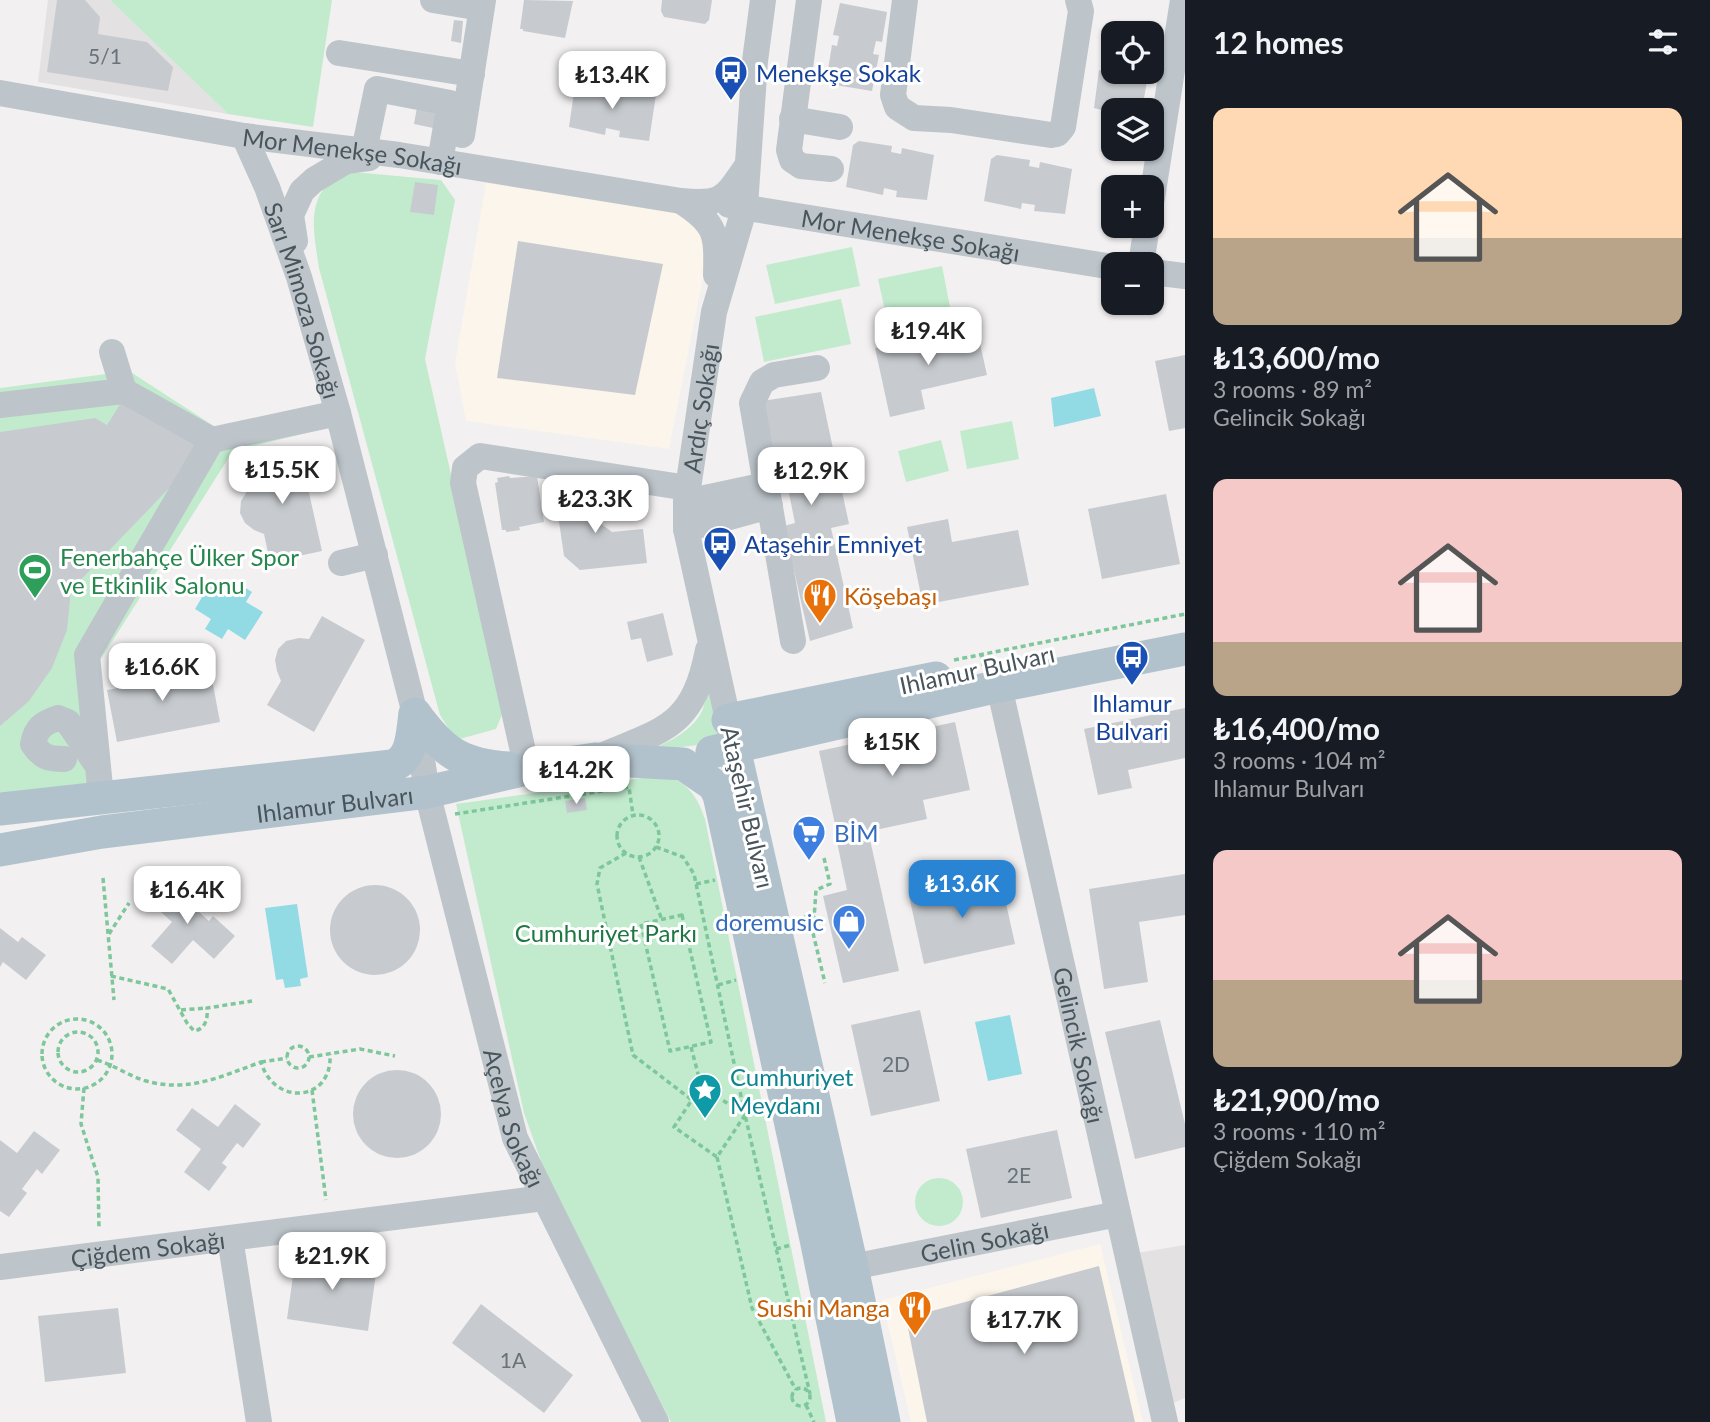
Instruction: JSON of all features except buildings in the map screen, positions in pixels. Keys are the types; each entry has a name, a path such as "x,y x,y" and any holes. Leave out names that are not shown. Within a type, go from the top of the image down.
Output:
{"main road":[{"name":"Ihlamur Bulvarı","path":"0,850 102,832 427,792 527,769 594,760 669,762 731,734 997,676 1185,626"},
{"name":"Ihlamur Bulvarı","path":"997,676 1185,649"},
{"name":"Ihlamur Bulvarı","path":"0,809 99,782 392,766 398,764 408,751 415,714"},
{"path":"415,714 448,752 466,761 483,766 527,769"},
{"name":"Ataşehir Bulvarı","path":"731,734 852,1267 884,1422"},
{"name":"Ataşehir Bulvarı","path":"669,762 683,764 698,773 714,785 719,795 853,1422"}],"street":[{"path":"433,0 482,4 472,74 449,163"},
{"name":"Ardıç Sokağı","path":"594,760 664,730 678,720 694,698 702,680 710,642 686,528 687,495 716,304 745,206 755,61 763,0"},
{"path":"809,0 789,150 792,160 801,166 831,169"},
{"path":"905,0 893,95 897,107 903,113 914,118 951,120 1051,135 1057,134 1063,127 1081,11 1078,0"},
{"path":"1156,175 1183,0"},
{"path":"339,53 472,74"},
{"path":"364,151 377,89 450,103 449,163"},
{"name":"Mor Menekşe Sokağı","path":"0,93 244,136 399,155 694,202 745,206 1101,265"},
{"path":"792,119 839,127"},
{"name":"Sarı Mimoza Sokağı","path":"244,136 267,187 299,277 338,413 415,714"},
{"path":"299,277 291,215 302,191 314,180 346,161 399,155"},
{"path":"716,304 717,241 694,202 720,200 747,166"},
{"path":"1164,273 1185,276"},
{"path":"112,352 124,391"},
{"path":"793,641 752,403 762,382 774,375 817,368"},
{"path":"0,405 124,391 212,440 338,413"},
{"path":"99,782 87,655 212,440"},
{"path":"527,769 463,483 465,468 480,456 687,495 768,496"},
{"path":"686,528 768,496"},
{"path":"341,563 374,555"},
{"name":"Ataşehir Bulvarı","path":"710,642 731,734"},
{"name":"Gelincik Sokağı","path":"997,676 1165,1422"},
{"name":"Açelya Sokağı","path":"415,714 427,792 515,1138 656,1422"},
{"path":"64,759 49,759 33,744 35,732 45,722 58,718 68,722 99,782"},
{"name":"Çiğdem Sokağı","path":"0,1267 544,1198"},
{"name":"Gelin Sokağı","path":"852,1267 1118,1214"},
{"path":"230,1238 259,1422"},
{"path":"1174,1422 1185,1417"}],"path":[{"path":"470,810 629,787 633,815"},
{"path":"633,815 647,817 657,827 659,841 656,847 652,852 639,857 626,853 621,848 617,835 622,822 633,815"},
{"path":"656,847 683,857 694,874 745,1115 810,1394 806,1405 795,1404 792,1398 796,1390"},
{"path":"626,853 600,868 597,884 633,1055 692,1100"},
{"path":"639,857 662,920"},
{"path":"824,858 830,884 816,890 813,933 825,983"},
{"path":"103,878 114,1000"},
{"path":"108,936 129,903"},
{"path":"682,915 711,1042 691,1046 670,1051 641,924 682,915"},
{"path":"111,976 168,989 194,1031 200,1030 206,1023 207,1008"},
{"path":"181,1010 252,1001"},
{"path":"75,1018 97,1025 111,1044 111,1064 104,1077 95,1084 73,1089 52,1079 42,1058 42,1046 54,1027 75,1018"},
{"path":"86,1033 96,1041 97,1059 88,1069 74,1071 62,1064 59,1058 60,1044 68,1034 86,1033"},
{"path":"297,1046 303,1048 309,1057 307,1064 297,1068 290,1065 287,1058 288,1052 297,1046"},
{"path":"691,1046 701,1086 745,1115 786,1108"},
{"path":"309,1057 360,1049 395,1056"},
{"path":"261,1062 271,1083 281,1090 303,1093 312,1090 327,1077 331,1066 330,1054"},
{"path":"97,1059 145,1081 167,1085 198,1085 261,1062 287,1058"},
{"path":"701,1086 674,1127 717,1157 752,1308 796,1390"},
{"path":"84,1088 82,1124 98,1177 99,1229"},
{"path":"312,1090 326,1200"},
{"path":"717,1157 745,1115"},
{"path":"796,1390 804,1389 810,1394"},
{"path":"806,1405 814,1422"}],"shaded area":[{"path":"48,0 110,0 228,114 38,82"},
{"path":"486,183 687,212 710,242 669,449 466,421 455,363"},
{"path":"1100,1244 1143,1422 911,1422 882,1300"},
{"path":"1185,1245 1185,1398 1173,1403 1137,1253"}],"green space":[{"path":"110,0 332,0 313,127 228,114"},
{"path":"353,172 441,180 455,200 425,359 504,710 496,729 456,740 440,715 319,268 314,233 318,199 332,180"},
{"path":"852,247 860,286 775,304 766,265"},
{"path":"942,266 950,307 887,320 878,279"},
{"path":"841,299 851,344 764,362 755,317"},
{"path":"129,371 220,430 327,428 233,451 94,670 105,789 0,797 0,388"},
{"path":"1012,421 1019,459 967,469 960,431"},
{"path":"941,440 949,471 906,482 898,451"},
{"path":"709,688 720,742 652,751 651,749 673,739 693,724 702,711"},
{"name":"Cumhuriyet Parkı","path":"663,775 679,781 690,791 705,819 826,1422 671,1422 547,1178 524,1113 456,804"},
{"path":"939,1178 956,1185 963,1202 956,1219 939,1226 922,1219 915,1202 922,1185"}],"water":[{"path":"1094,388 1101,416 1054,427 1051,398"},
{"path":"212,580 230,591 236,582 252,592 246,602 263,612 245,640 228,629 222,639 205,629 211,619 195,609"},
{"path":"297,904 308,977 300,979 301,986 285,988 283,979 276,980 265,908"},
{"path":"1010,1015 1022,1074 988,1081 975,1022"}],"place":[{"name":"Menekşe Sokak","path":"731,102"},
{"name":"Ataşehir Emniyet","path":"720,573"},
{"name":"Fenerbahçe Ülker Spor ve Etkinlik Salonu","path":"35,600"},
{"name":"Köşebaşı","path":"820,625"},
{"name":"Ihlamur Bulvari","path":"1132,687"},
{"name":"BİM","path":"809,862"},
{"name":"doremusic","path":"849,951"},
{"name":"Cumhuriyet Meydanı","path":"705,1120"},
{"name":"Sushi Manga","path":"915,1337"}]}
